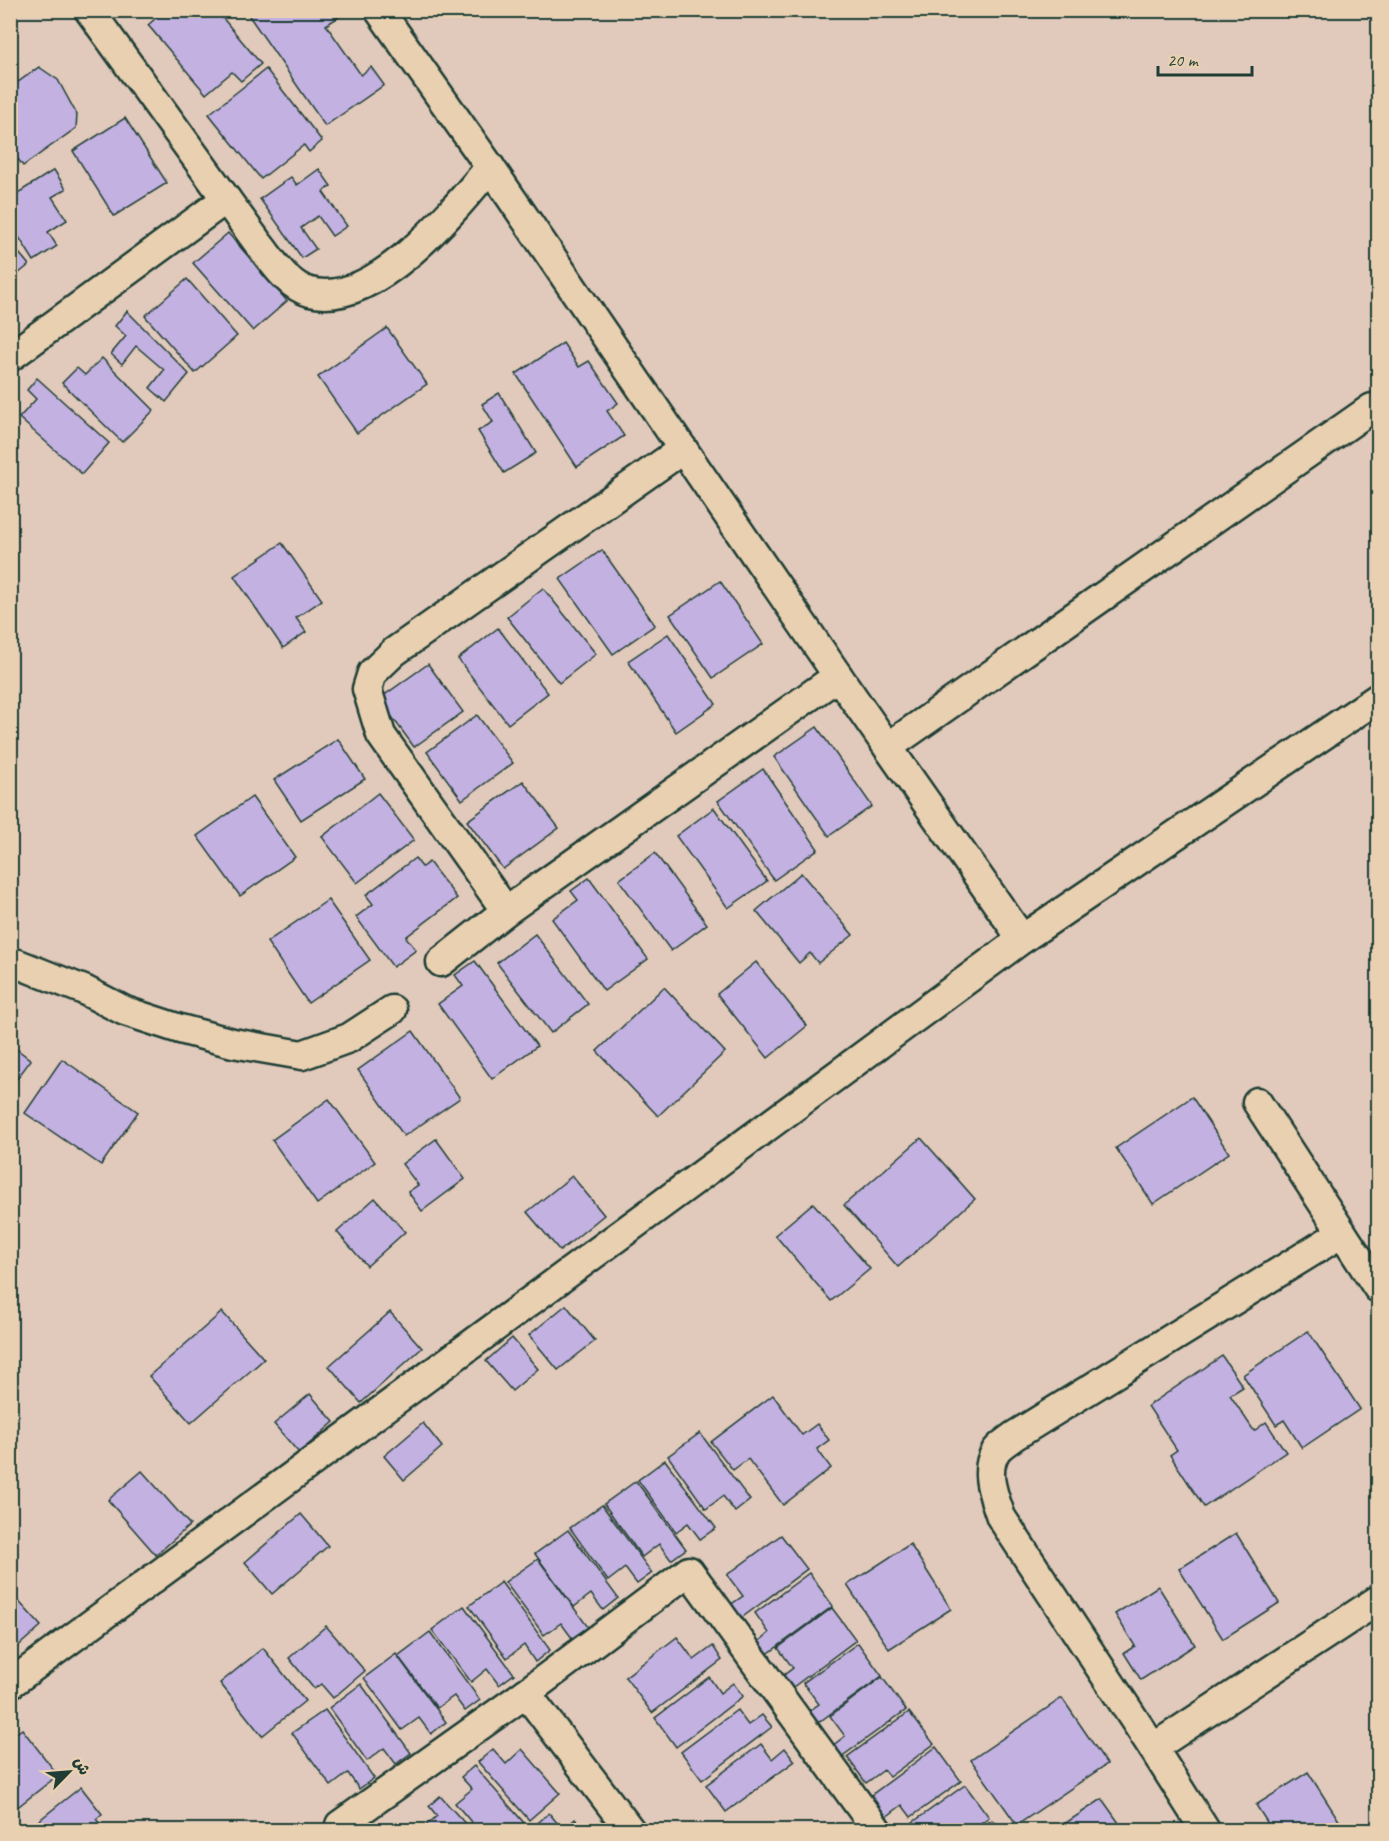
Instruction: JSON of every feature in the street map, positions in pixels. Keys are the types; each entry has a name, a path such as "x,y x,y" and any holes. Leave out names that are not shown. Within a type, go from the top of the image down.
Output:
{"street":[{"path":"89,10 286,278 308,292 332,294 362,284 396,265 445,220 490,167"},
{"path":"379,10 490,167 838,676 1022,939"},
{"path":"10,357 226,199"},
{"path":"888,747 1372,408"},
{"path":"506,911 381,735 367,689 372,672 394,652 682,449"},
{"path":"441,962 506,911 838,676"},
{"path":"10,1684 1022,939 1378,698"},
{"path":"10,963 18,964 84,990 125,1011 180,1029 233,1043 302,1055 349,1038 392,1010"},
{"path":"1257,1102 1378,1288"},
{"path":"1204,1830 1001,1516 992,1492 990,1467 997,1450 1014,1436 1342,1233"},
{"path":"339,1829 689,1571 877,1830"},
{"path":"1153,1749 1378,1600"},
{"path":"526,1693 630,1830"}],"building":[{"path":"165,10 216,10 261,64 241,81 232,72 206,94 148,25"},
{"path":"245,10 335,10 339,17 326,25 361,75 371,67 384,85 325,126"},
{"path":"39,67 58,80 77,115 76,128 23,166 10,148 10,88"},
{"path":"266,69 322,141 309,152 304,145 261,179 209,114"},
{"path":"125,118 167,183 114,216 73,151"},
{"path":"319,169 331,186 323,192 347,226 332,236 318,216 301,228 316,249 302,258 260,199 291,177 297,185"},
{"path":"54,170 66,189 52,197 67,220 48,232 57,246 34,261 10,223 10,198"},
{"path":"228,233 287,301 253,331 193,263"},
{"path":"10,242 29,265 13,278 10,275"},
{"path":"187,279 237,336 195,373 145,316"},
{"path":"127,311 189,374 166,402 150,388 164,370 136,346 122,364 111,354 126,336 115,326"},
{"path":"387,328 427,384 357,433 318,377"},
{"path":"563,343 579,367 589,361 618,403 607,411 624,436 577,467 516,374"},
{"path":"102,358 154,410 122,442 62,383 77,368 85,375"},
{"path":"37,378 109,443 82,474 19,418 36,399 27,390"},
{"path":"499,393 536,453 504,473 478,431 493,422 482,404"},
{"path":"282,543 322,600 296,618 306,632 283,648 234,576"},
{"path":"602,550 655,625 613,654 560,579"},
{"path":"720,581 763,644 713,678 670,615"},
{"path":"543,588 596,654 559,683 507,617"},
{"path":"498,628 548,693 508,724 458,659"},
{"path":"668,634 716,704 676,732 628,661"},
{"path":"428,664 463,712 414,747 379,699"},
{"path":"477,715 513,763 462,800 427,752"},
{"path":"817,727 872,806 829,836 774,757"},
{"path":"338,739 365,779 301,820 274,780"},
{"path":"763,769 818,849 774,880 718,801"},
{"path":"523,781 559,828 503,869 467,821"},
{"path":"378,793 414,840 357,883 322,837"},
{"path":"252,797 295,857 240,896 197,836"},
{"path":"714,808 767,881 728,908 676,836"},
{"path":"655,853 707,924 671,951 619,880"},
{"path":"415,858 422,867 429,862 457,898 406,937 416,950 393,967 356,917 373,904 366,895"},
{"path":"801,873 853,935 818,963 810,953 799,963 756,911"},
{"path":"589,878 648,959 604,991 552,919 578,900 571,891"},
{"path":"328,900 370,960 308,1003 267,942"},
{"path":"535,934 588,1004 551,1033 497,963"},
{"path":"475,961 537,1046 492,1079 438,1004 463,986 455,975"},
{"path":"756,962 807,1026 768,1058 717,994"},
{"path":"664,987 725,1052 658,1116 597,1051"},
{"path":"413,1031 460,1098 404,1136 358,1070"},
{"path":"10,1044 31,1060 10,1088"},
{"path":"62,1059 138,1112 101,1165 25,1113"},
{"path":"1192,1097 1229,1153 1153,1204 1116,1148"},
{"path":"329,1099 375,1162 317,1204 272,1140"},
{"path":"921,1138 975,1199 898,1267 844,1205"},
{"path":"436,1139 465,1179 422,1211 408,1192 418,1185 402,1164"},
{"path":"572,1176 604,1215 560,1251 527,1212"},
{"path":"375,1198 405,1232 367,1266 337,1232"},
{"path":"813,1203 870,1269 831,1301 775,1235"},
{"path":"566,1305 595,1341 558,1370 529,1335"},
{"path":"222,1312 264,1359 191,1423 149,1376"},
{"path":"390,1312 422,1348 361,1403 329,1366"},
{"path":"1308,1331 1360,1409 1302,1448 1284,1420 1276,1425 1243,1375"},
{"path":"512,1338 538,1369 512,1391 486,1361"},
{"path":"1222,1356 1243,1387 1230,1395 1254,1431 1266,1422 1286,1452 1204,1507 1170,1455 1177,1450 1148,1406"},
{"path":"310,1394 334,1422 299,1453 274,1424"},
{"path":"773,1395 802,1435 817,1424 829,1440 817,1449 831,1468 783,1505 748,1459 733,1470 711,1442"},
{"path":"423,1423 442,1447 404,1480 384,1456"},
{"path":"700,1433 750,1500 735,1512 723,1496 706,1509 668,1456"},
{"path":"665,1460 716,1528 700,1539 688,1523 676,1532 638,1480"},
{"path":"142,1471 190,1525 156,1555 108,1500"},
{"path":"636,1481 686,1549 671,1560 659,1544 642,1557 604,1504"},
{"path":"602,1505 652,1573 637,1584 625,1568 608,1581 570,1528"},
{"path":"301,1514 328,1546 272,1594 245,1562"},
{"path":"568,1530 618,1598 603,1610 591,1594 574,1607 535,1554"},
{"path":"1236,1533 1279,1603 1223,1639 1179,1569"},
{"path":"781,1535 807,1569 740,1619 730,1605 743,1596 727,1575"},
{"path":"910,1544 951,1609 889,1649 847,1585"},
{"path":"538,1559 588,1627 572,1638 561,1623 544,1635 505,1582"},
{"path":"809,1573 833,1606 766,1655 757,1643 769,1633 755,1613"},
{"path":"501,1582 550,1650 535,1662 524,1645 507,1658 469,1606"},
{"path":"1158,1586 1195,1645 1141,1680 1124,1653 1135,1646 1115,1614"},
{"path":"13,1595 41,1626 15,1649 10,1643 10,1597"},
{"path":"464,1606 514,1674 499,1685 487,1669 471,1682 432,1630"},
{"path":"832,1608 856,1640 789,1690 780,1678 793,1668 778,1648"},
{"path":"326,1626 365,1671 333,1698 321,1684 314,1689 289,1658"},
{"path":"430,1632 480,1700 465,1711 454,1696 437,1708 398,1656"},
{"path":"677,1637 694,1660 713,1646 722,1660 652,1713 625,1677"},
{"path":"858,1643 882,1676 815,1725 806,1713 819,1704 803,1683"},
{"path":"263,1648 305,1701 262,1736 220,1683"},
{"path":"396,1654 446,1722 431,1734 419,1718 402,1730 364,1678"},
{"path":"709,1677 720,1693 733,1683 743,1696 676,1747 655,1718"},
{"path":"882,1677 906,1710 841,1757 832,1746 845,1736 830,1716"},
{"path":"361,1684 411,1753 396,1764 384,1748 367,1761 329,1708"},
{"path":"1062,1698 1107,1764 1017,1825 971,1760"},
{"path":"325,1710 374,1778 359,1789 348,1773 331,1786 292,1733"},
{"path":"737,1710 748,1725 762,1715 772,1727 702,1780 681,1752"},
{"path":"909,1712 934,1744 889,1777 884,1770 866,1783 847,1757"},
{"path":"22,1729 58,1775 10,1813 10,1738"},
{"path":"761,1744 772,1759 785,1748 795,1761 726,1812 706,1785"},
{"path":"936,1747 961,1781 911,1817 902,1805 886,1817 870,1796"},
{"path":"493,1749 506,1764 522,1749 560,1793 529,1820 478,1762"},
{"path":"474,1766 525,1824 517,1830 478,1830 455,1803 472,1789 461,1777"},
{"path":"1308,1772 1345,1830 1272,1830 1256,1805"},
{"path":"965,1785 989,1817 971,1830 902,1830"},
{"path":"81,1787 102,1814 96,1819 106,1830 27,1830"},
{"path":"440,1796 471,1830 425,1830 423,1828 437,1816 429,1806"},
{"path":"1102,1799 1124,1830 1055,1830"},
{"path":"549,1813 563,1830 530,1830"},
{"path":"575,1819 585,1830 563,1830"},
{"path":"992,1820 1001,1830 978,1830"}]}
